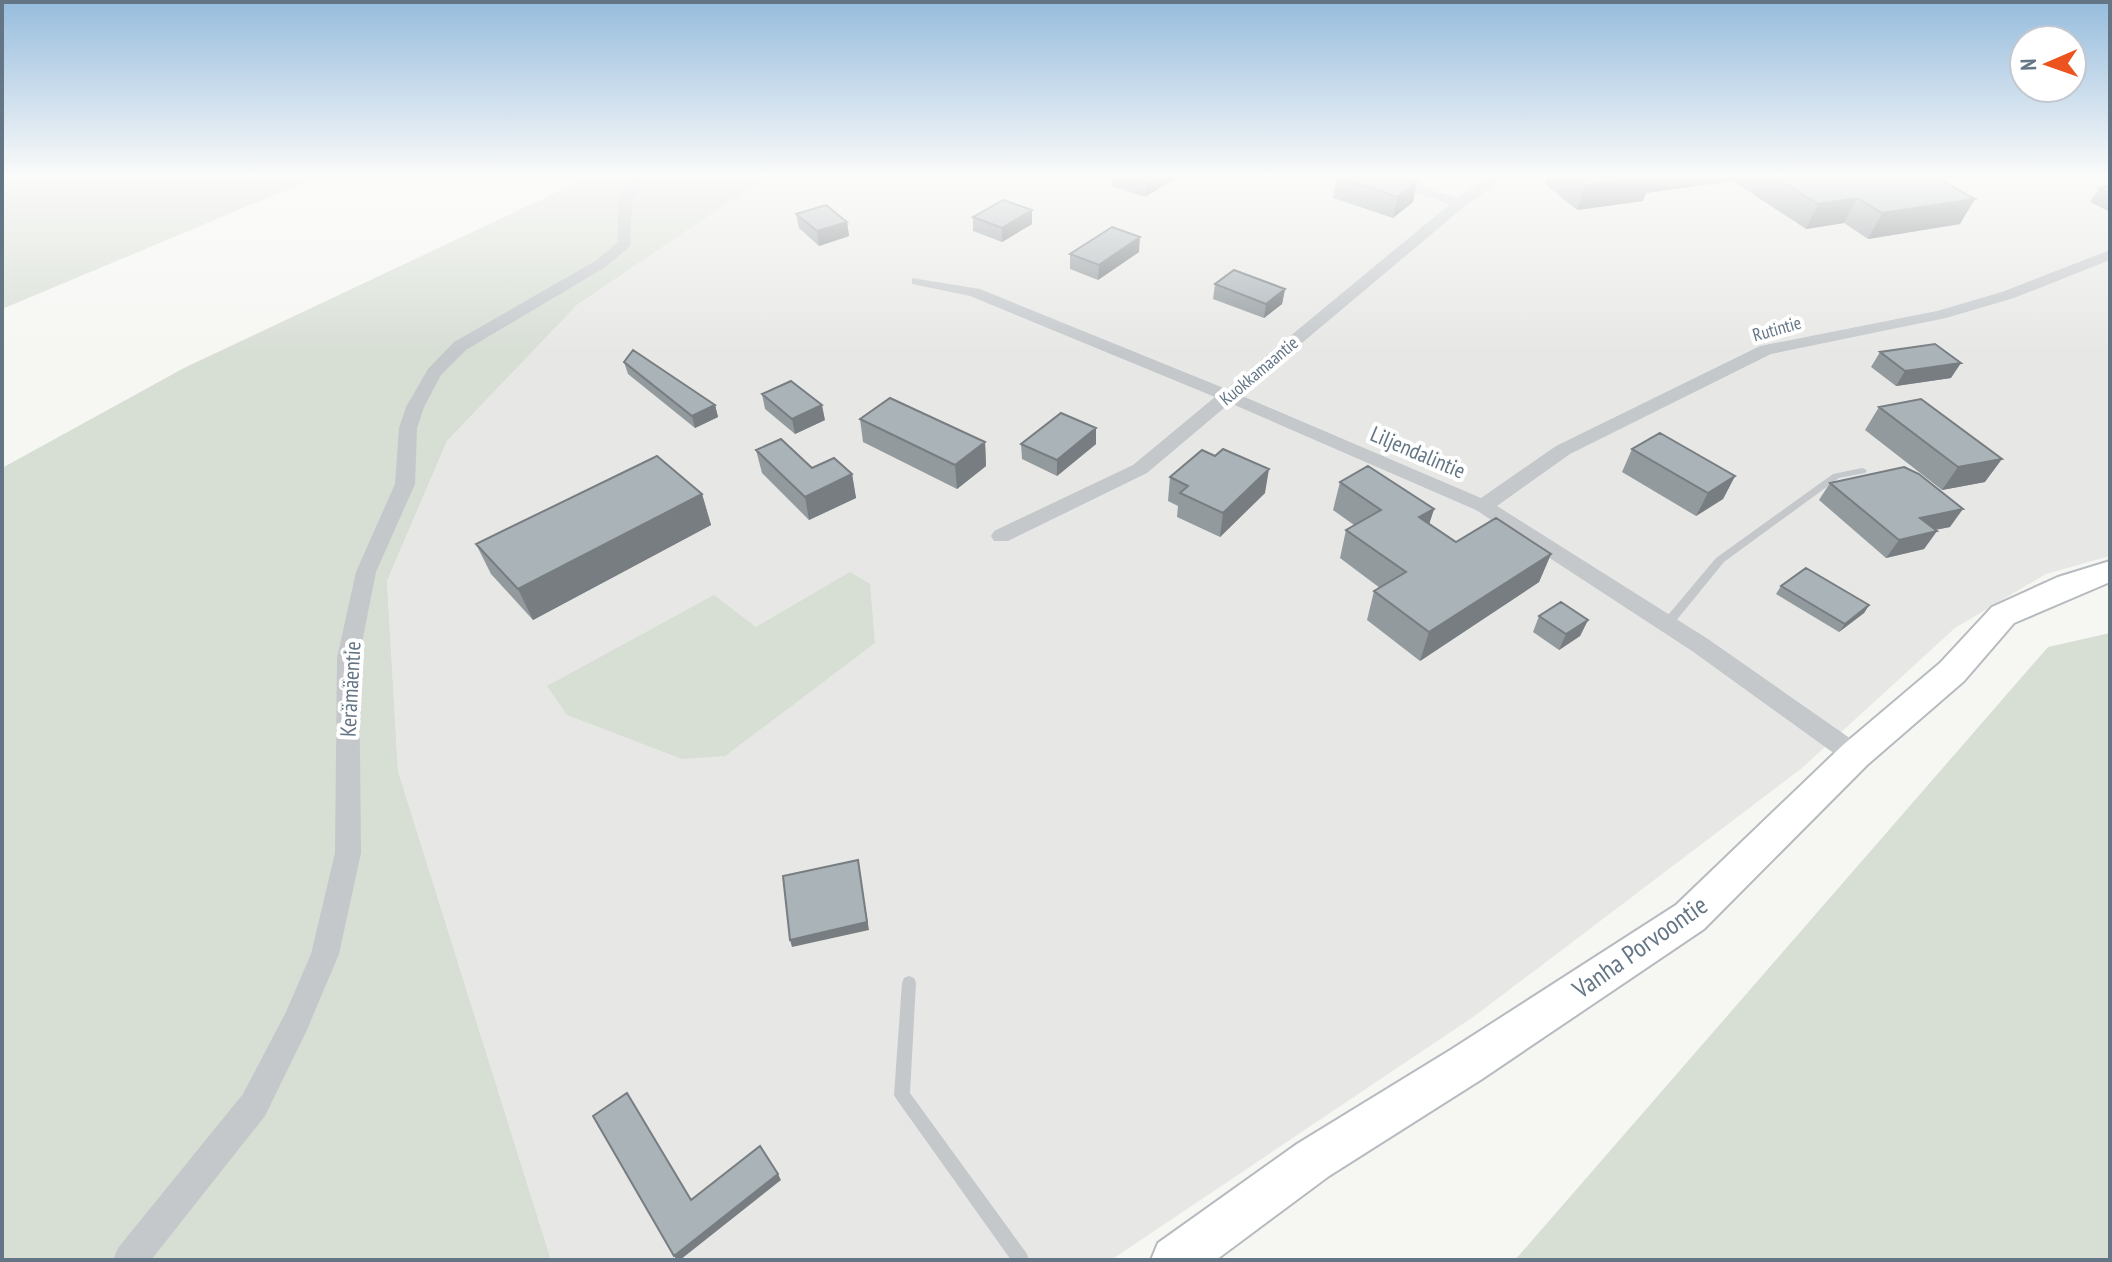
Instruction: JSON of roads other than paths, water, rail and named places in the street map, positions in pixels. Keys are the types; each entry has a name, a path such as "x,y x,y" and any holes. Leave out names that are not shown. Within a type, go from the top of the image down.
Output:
{"main road":[{"name":"Vanha Porvoontie","path":"1175,1260 1313,1160 1467,1064 1690,917 1855,755 1952,672 2003,615 2069,585 2110,571"}],"street":[{"name":"Kerämäentie","path":"130,1260 254,1105 296,1022 325,954 348,853 348,658 366,572 405,484 405,454 415,407 434,373 460,346 602,263 625,243 625,236"},
{"name":"Kuokkamaantie","path":"1001,536 1140,469 1420,236"},
{"name":"Rutintie","path":"1483,506 1563,450 1766,350 1940,315 2008,295 2110,255"},
{"name":"Liljendalintie","path":"918,281 974,292 1228,396 1483,506 1667,624 1855,755"}],"lane":[{"path":"1667,624 1720,560 1836,476 1862,471"},
{"path":"909,983 902,1095 1021,1260"}]}
